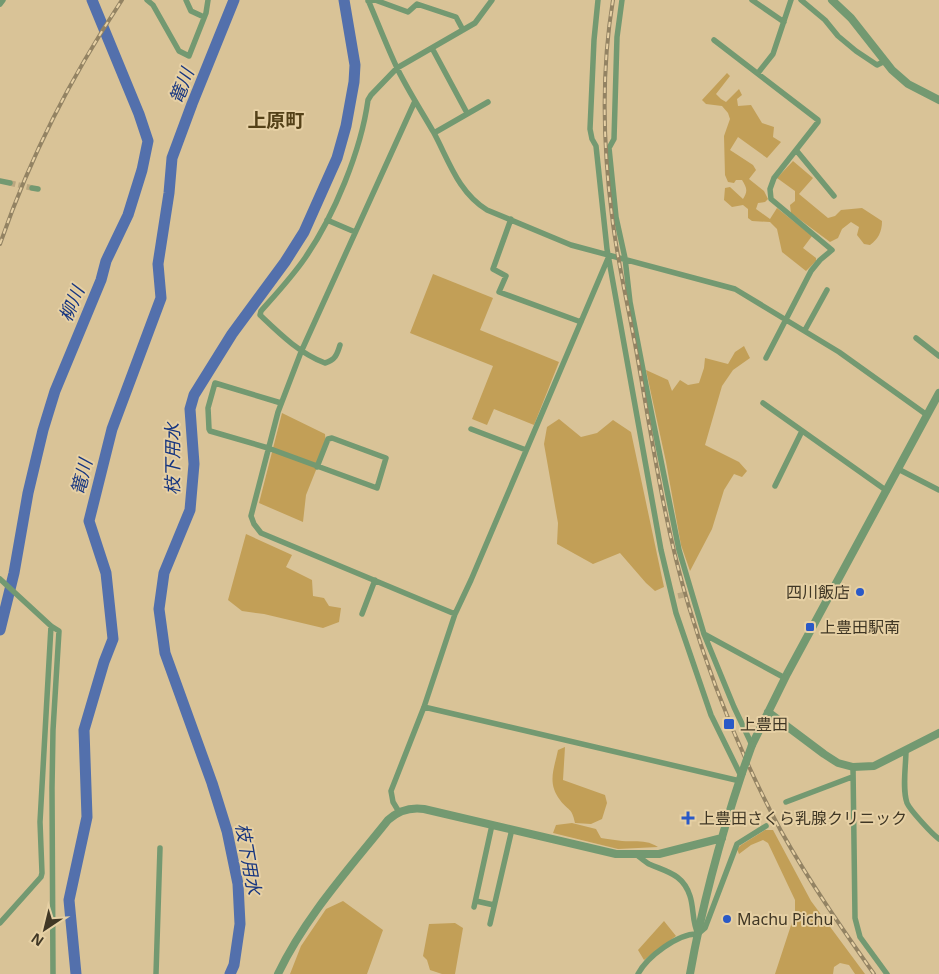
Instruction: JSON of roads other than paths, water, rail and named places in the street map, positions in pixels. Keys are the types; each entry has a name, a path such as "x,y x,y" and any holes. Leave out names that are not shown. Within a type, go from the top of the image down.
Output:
{"street":[{"path":"0,4 3,0"},
{"path":"147,0 152,5 179,51 189,56 204,17 208,0"},
{"path":"186,0 191,11 204,17"},
{"path":"463,30 456,17 418,2 408,12 375,0 368,0 397,68 434,133 452,171 469,196 487,210 571,245 728,287 805,330 927,414"},
{"path":"340,345 335,357 325,363 301,352 260,315 260,311 296,270 314,245 327,220 344,184 371,95 397,68 477,21 492,0"},
{"path":"598,0 590,129 596,146 609,256 661,550 675,597 676,613 711,715 741,777"},
{"path":"622,0 617,38 614,139 609,148 616,217 625,258 630,302 689,593 734,707 752,745"},
{"path":"752,0 784,22"},
{"path":"758,73 773,54 791,0"},
{"path":"801,0 825,20 838,36 856,52 877,65 885,62"},
{"path":"832,0 851,18 885,62 908,84 939,100"},
{"path":"714,40 818,120 774,178 770,189 771,200 832,250 811,271 766,358"},
{"path":"432,48 467,113"},
{"path":"415,102 301,352 281,403 251,516 261,533 454,614"},
{"path":"434,133 488,102"},
{"path":"796,150 834,196"},
{"path":"0,181 10,183"},
{"path":"511,219 493,269 506,276 499,292 580,322"},
{"path":"327,220 355,232"},
{"path":"399,812 392,802 391,791 424,707 454,614 609,256"},
{"path":"805,330 827,290"},
{"path":"916,338 939,356"},
{"path":"281,403 215,383 208,408 210,431 268,448 317,467 377,488 386,458 332,438 328,439 317,467"},
{"path":"690,974 722,838 752,745 785,678 939,393"},
{"path":"763,403 887,491"},
{"path":"471,429 526,450"},
{"path":"775,486 802,431"},
{"path":"898,469 939,490"},
{"path":"362,614 375,580"},
{"path":"2,581 51,626 59,631 52,778 53,974"},
{"path":"0,923 41,878 42,873 40,822 51,626"},
{"path":"704,634 785,678"},
{"path":"424,707 741,777"},
{"path":"768,712 824,754 838,762 853,767 874,766 939,733"},
{"path":"906,750 905,779 908,804 939,839"},
{"path":"853,767 856,918 860,937 887,974"},
{"path":"786,802 852,777"},
{"path":"278,974 284,960 328,893 388,820 399,812 418,808 616,854 637,855 667,852 722,838"},
{"path":"492,825 475,904 494,905"},
{"path":"638,974 649,959 673,941 692,934 698,934 705,928 737,844 766,826"},
{"path":"490,924 512,829"},
{"path":"156,974 160,848"},
{"path":"637,855 648,863 673,874 686,885 691,898 695,927 698,934"}],"waterway":[{"name":"柳川","path":"0,630 14,573 28,493 43,430 55,391 101,280 106,261 128,215 142,170 148,141 139,114 92,0"},
{"name":"篭川","path":"76,974 69,900 87,817 84,730 104,662 113,639 106,573 89,521 112,429 161,298 158,264 169,193 172,158 234,0"},
{"name":"枝下用水","path":"230,974 234,965 240,924 238,884 227,831 212,783 165,653 159,609 164,573 190,510 194,464 190,409 194,395 232,334 285,262 304,232 337,158 346,126 355,65 344,0"}],"tunnel":[{"path":"10,183 32,188"},
{"path":"678,596 687,594"}],"railway":[{"path":"0,244 25,179 53,118 85,59 122,0"},
{"path":"613,0 605,81 605,135 612,216 658,476 680,575 698,636 718,693 741,749 767,804 814,886 874,974"}],"place":[{"name":"四川飯店","path":"860,592"},
{"name":"上豊田駅南","path":"810,627"},
{"name":"上豊田","path":"729,724"},
{"name":"上豊田さくら乳腺クリニック","path":"688,818"},
{"name":"Machu Pichu","path":"727,919"}],"district":[{"name":"上原町","path":"276,120"}]}
